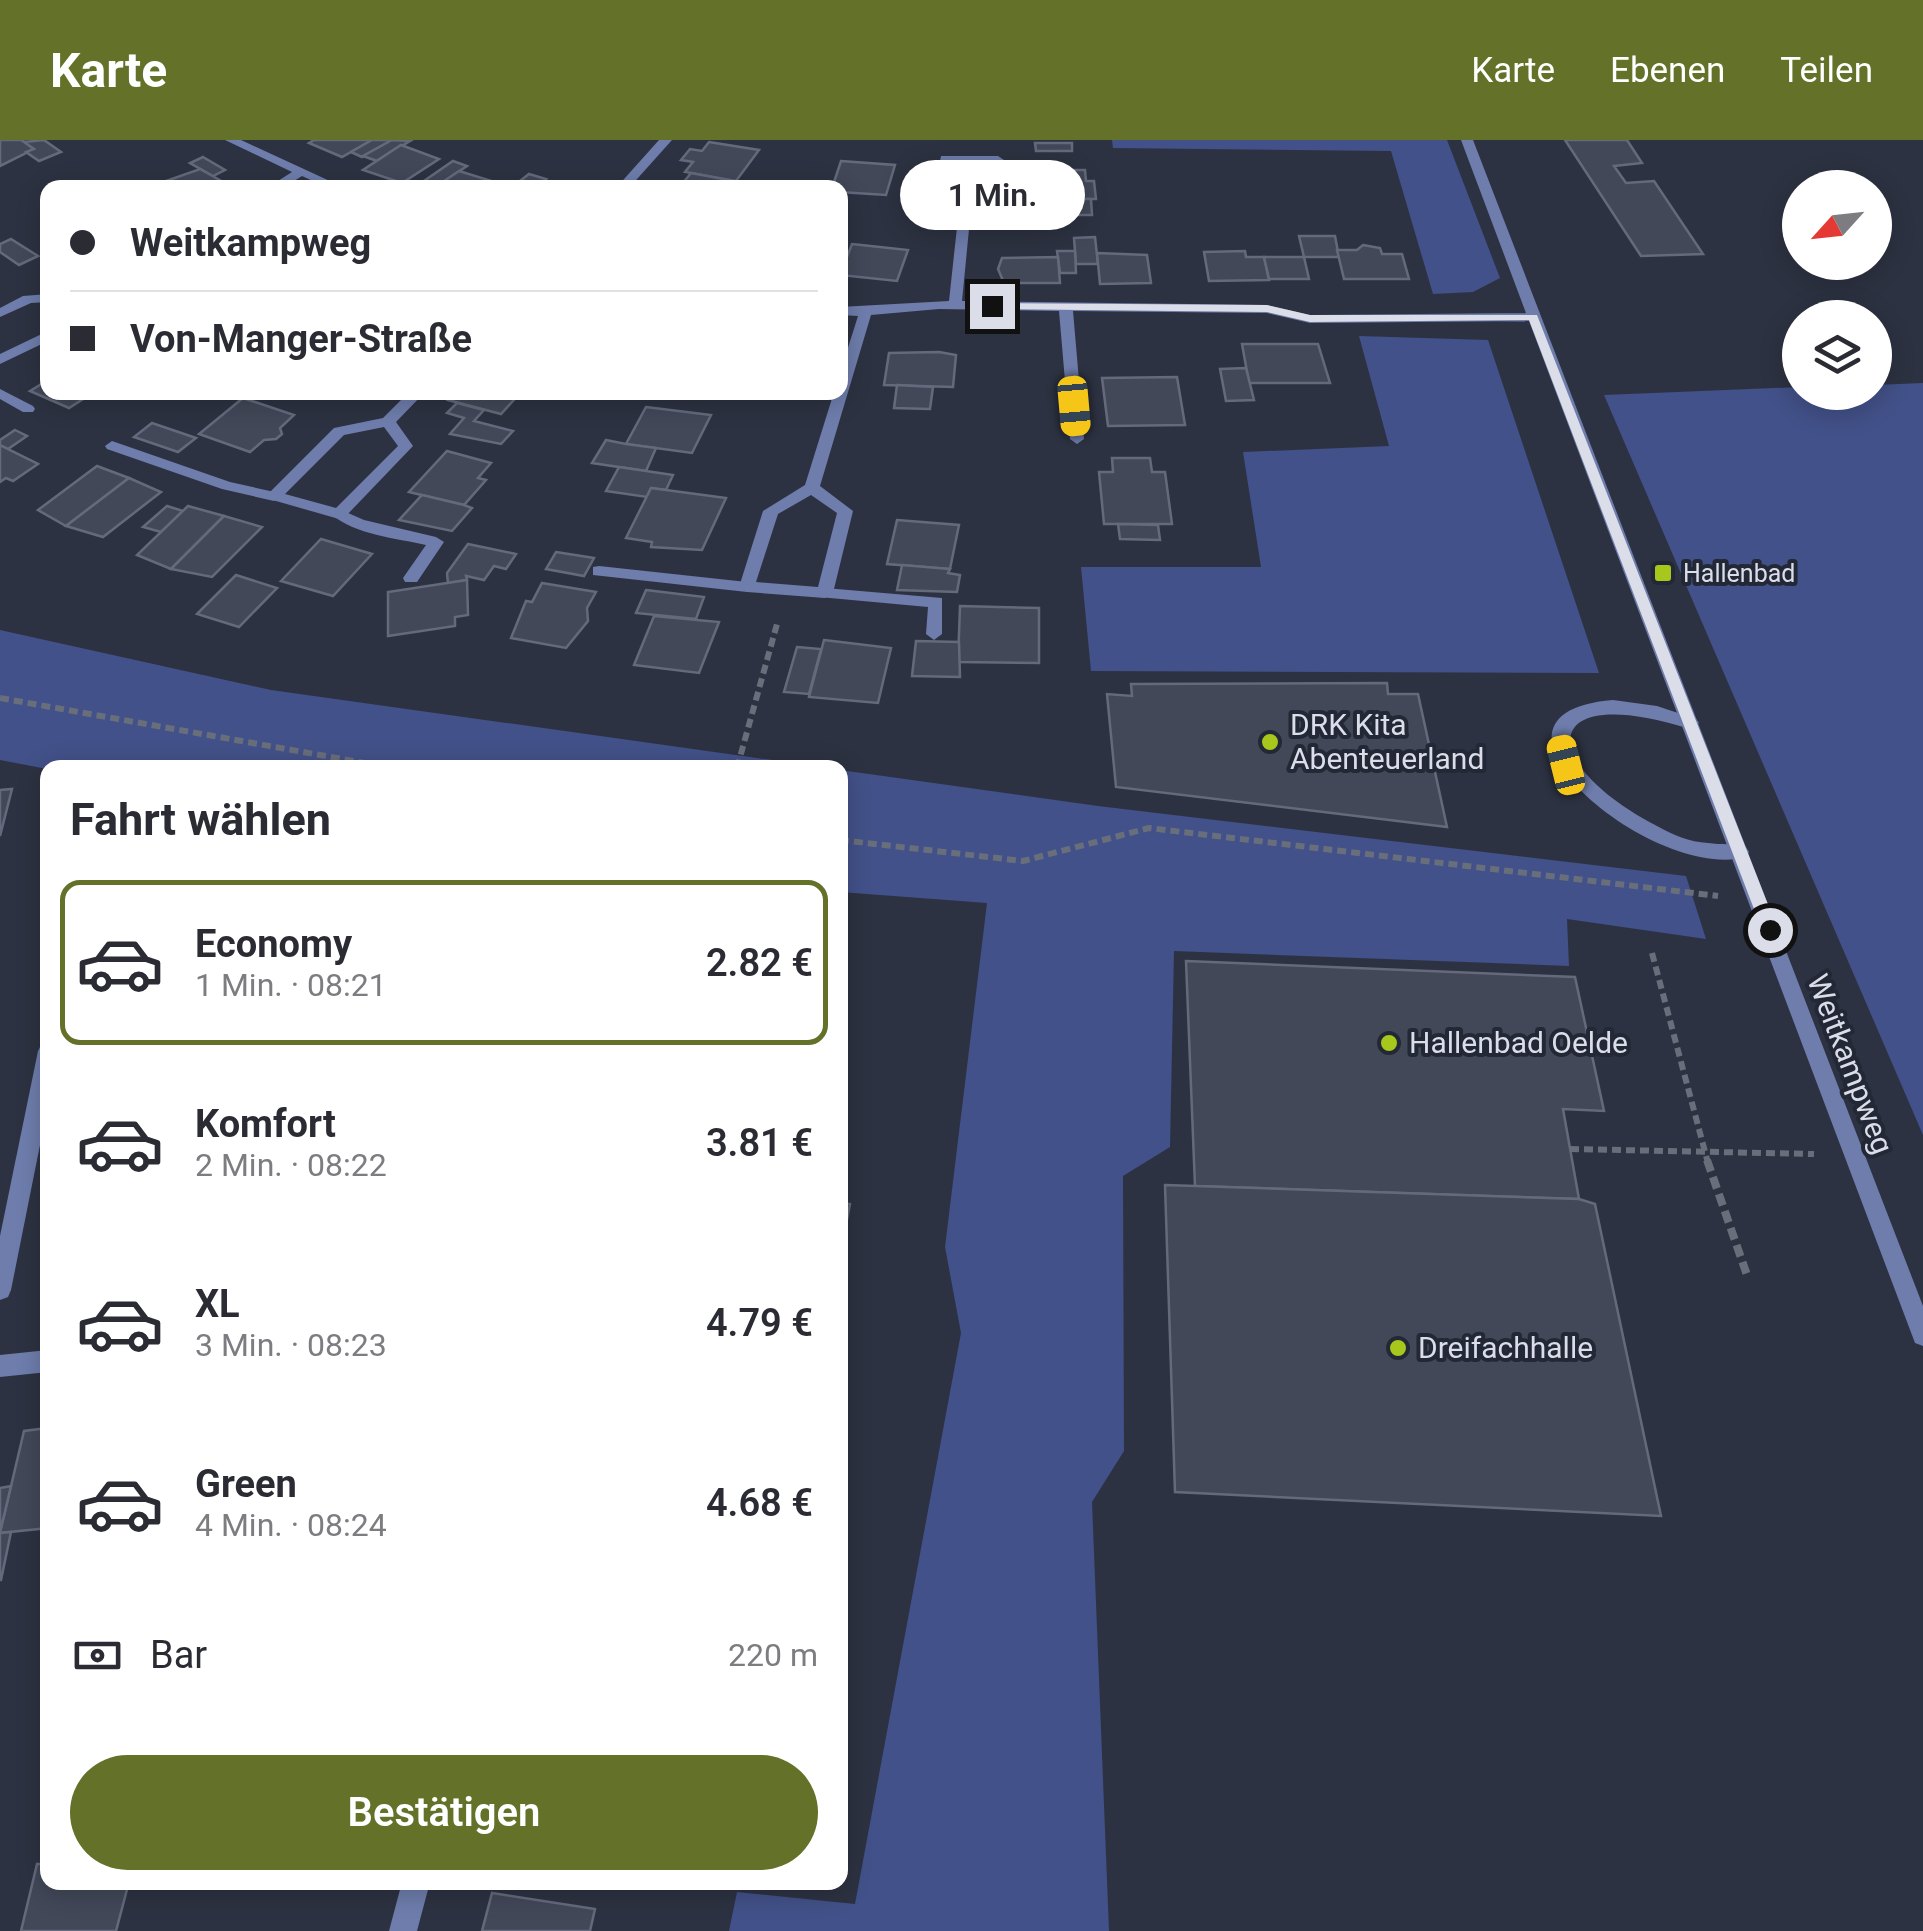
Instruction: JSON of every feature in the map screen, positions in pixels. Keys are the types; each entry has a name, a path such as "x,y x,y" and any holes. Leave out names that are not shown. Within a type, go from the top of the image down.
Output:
{"street":[{"path":"230,140 320,180"},
{"path":"247,147 263,140"},
{"path":"629,180 666,140"},
{"name":"Weitkampweg","path":"1467,140 1923,1335"},
{"path":"945,159 998,160 998,202 964,217 939,197 945,159"},
{"path":"286,180 300,172"},
{"path":"956,305 964,217"},
{"path":"0,313 28,298 40,298"},
{"path":"848,313 864,314 902,305 956,305 1267,309 1310,319 1533,317"},
{"path":"1066,309 1077,438"},
{"path":"848,368 864,314"},
{"path":"0,360 40,339"},
{"path":"0,393 28,410"},
{"path":"274,496 339,431 388,422 410,400"},
{"path":"747,587 771,511 812,488 838,400"},
{"path":"339,514 406,446 388,422"},
{"path":"112,446 227,486 436,542 411,578"},
{"path":"812,488 845,512 825,592"},
{"path":"599,570 936,602 934,634"},
{"path":"1690,724 1664,710 1637,705 1603,706 1580,714 1566,726 1560,742 1566,765 1590,792 1660,836 1684,847 1740,852"},
{"path":"0,1290 40,1091"},
{"path":"0,1366 40,1362"},
{"path":"403,1931 414,1890"}],"path":[{"path":"738,760 786,590"},
{"path":"0,698 348,760"},
{"path":"848,841 1023,861 1149,828 1759,901"},
{"path":"1652,953 1704,1152 1747,1274"},
{"path":"1570,1149 1855,1155"}],"shaded area":[{"path":"1112,140 1447,140 1500,278 1473,292 1433,294 1391,151 1113,148"},
{"path":"1359,336 1488,340 1599,673 1091,671 1081,567 1261,567 1243,452 1389,446"},
{"path":"1923,383 1923,1135 1604,395 1782,388 1782,410 1892,410 1892,384"},
{"path":"0,630 271,690 772,760 40,760 40,768 0,760"},
{"path":"848,771 1098,806 1686,876 1706,939 1567,919 1569,966 1174,951 1170,1147 1123,1176 1124,1451 1092,1502 1109,1931 729,1931 737,1892 855,1904 961,1333 945,1247 987,903 848,893"}],"building":[{"path":"0,140 22,140 34,149 0,166"},
{"path":"44,140 61,152 39,161 26,152 34,149 24,142"},
{"path":"372,140 342,157 309,143"},
{"path":"372,140 392,140 362,157 351,152"},
{"path":"392,140 410,141 377,161 363,156"},
{"path":"1565,140 1627,140 1642,163 1614,166 1626,183 1654,181 1703,254 1641,256"},
{"path":"709,142 759,150 737,180 685,172 693,162 681,160 690,149 702,151"},
{"path":"1035,143 1072,143 1072,151 1036,151"},
{"path":"401,145 439,159 407,180 393,180 363,170"},
{"path":"203,157 225,170 213,176 190,163"},
{"path":"453,161 467,166 446,180 425,180"},
{"path":"841,161 895,165 886,195 848,193 848,180 835,180"},
{"path":"200,169 219,180 169,180"},
{"path":"1041,170 1085,170 1086,181 1094,181 1096,199 1043,199 1042,190 1038,190"},
{"path":"459,171 488,180 446,180"},
{"path":"691,173 729,180 685,180"},
{"path":"529,174 546,179 545,180 521,180"},
{"path":"1049,199 1091,199 1092,215 1051,215"},
{"path":"1299,236 1335,236 1339,257 1304,257"},
{"path":"1095,237 1098,264 1076,264 1074,238"},
{"path":"11,239 38,256 19,265 0,252 0,244"},
{"path":"852,244 908,250 897,281 848,276"},
{"path":"1363,245 1380,248 1382,254 1402,254 1409,279 1344,279 1337,250 1357,250"},
{"path":"1057,251 1075,251 1076,273 1060,273"},
{"path":"1245,251 1246,257 1264,257 1269,280 1209,281 1204,252"},
{"path":"1097,253 1147,255 1151,283 1100,284"},
{"path":"1058,257 1060,283 1004,283 998,269 1002,258"},
{"path":"1264,257 1304,257 1309,279 1269,279"},
{"path":"1242,344 1318,344 1330,383 1249,383"},
{"path":"889,353 956,355 953,387 884,385"},
{"path":"1246,368 1254,400 1226,401 1220,369"},
{"path":"1177,377 1185,425 1108,426 1102,378"},
{"path":"897,385 933,387 930,409 894,408"},
{"path":"51,400 82,400 69,408"},
{"path":"241,400 294,415 280,428 282,434 264,440 250,452 199,434"},
{"path":"448,400 514,400 501,414"},
{"path":"457,403 484,410 474,421 513,431 501,444 450,434 464,418 447,413"},
{"path":"646,407 711,415 692,453 626,444"},
{"path":"152,423 196,438 178,452 134,437"},
{"path":"15,430 27,436 8,449 0,445 0,440"},
{"path":"606,440 656,448 646,471 592,463"},
{"path":"0,445 38,464 13,481 6,478 0,482"},
{"path":"447,451 491,463 478,478 486,480 464,505 409,492"},
{"path":"1112,458 1150,458 1152,472 1165,472 1172,524 1104,524 1099,472 1113,472"},
{"path":"97,466 129,478 66,526 38,510"},
{"path":"619,467 673,475 666,490 651,488 647,497 606,491"},
{"path":"129,478 161,492 103,537 66,526"},
{"path":"651,488 726,498 702,550 651,547 652,542 626,538"},
{"path":"422,495 472,508 452,531 399,520"},
{"path":"167,506 183,511 161,532 143,527"},
{"path":"188,506 224,516 171,569 137,555"},
{"path":"224,516 262,527 212,577 171,569"},
{"path":"897,520 959,525 950,569 887,564"},
{"path":"1118,524 1158,525 1160,540 1120,539"},
{"path":"321,539 372,554 333,596 281,581"},
{"path":"468,544 516,554 506,569 494,566 484,580 466,576 467,580 448,583 447,573"},
{"path":"556,552 594,558 584,576 546,569"},
{"path":"902,565 950,569 948,573 960,575 957,592 897,590"},
{"path":"236,575 277,588 239,627 197,614"},
{"path":"467,580 468,615 455,617 455,626 388,636 388,592"},
{"path":"542,583 596,592 587,608 588,621 566,648 511,638 526,601 532,602"},
{"path":"646,590 704,597 696,619 636,613"},
{"path":"960,606 1039,608 1039,663 958,662"},
{"path":"654,616 719,622 699,673 634,665"},
{"path":"824,640 891,648 878,703 809,697"},
{"path":"916,641 959,642 960,677 912,676"},
{"path":"797,647 821,649 809,694 784,692"},
{"name":"DRK Kita Abenteuerland","path":"1387,683 1388,694 1418,694 1447,827 1116,787 1107,694 1132,696 1131,684"},
{"path":"12,789 0,836 0,790"},
{"name":"Hallenbad Oelde","path":"1186,961 1575,977 1604,1111 1563,1109 1579,1199 1195,1186"},
{"name":"Dreifachhalle","path":"1165,1185 1579,1199 1595,1204 1661,1516 1175,1492"},
{"path":"40,1429 40,1529 0,1533 24,1431"},
{"path":"11,1486 0,1532 0,1488"},
{"path":"11,1532 1,1580 0,1580 0,1533"},
{"path":"37,1864 40,1890 127,1890 116,1931 21,1931"},
{"path":"492,1893 595,1909 590,1931 482,1931"}],"place":[{"name":"Hallenbad","path":"1663,573"},
{"name":"DRK Kita Abenteuerland","path":"1270,742"},
{"name":"Hallenbad Oelde","path":"1389,1043"},
{"name":"Dreifachhalle","path":"1398,1348"}],"route":[{"path":"992,306 1267,309 1310,319 1533,317 1770,930"}]}
